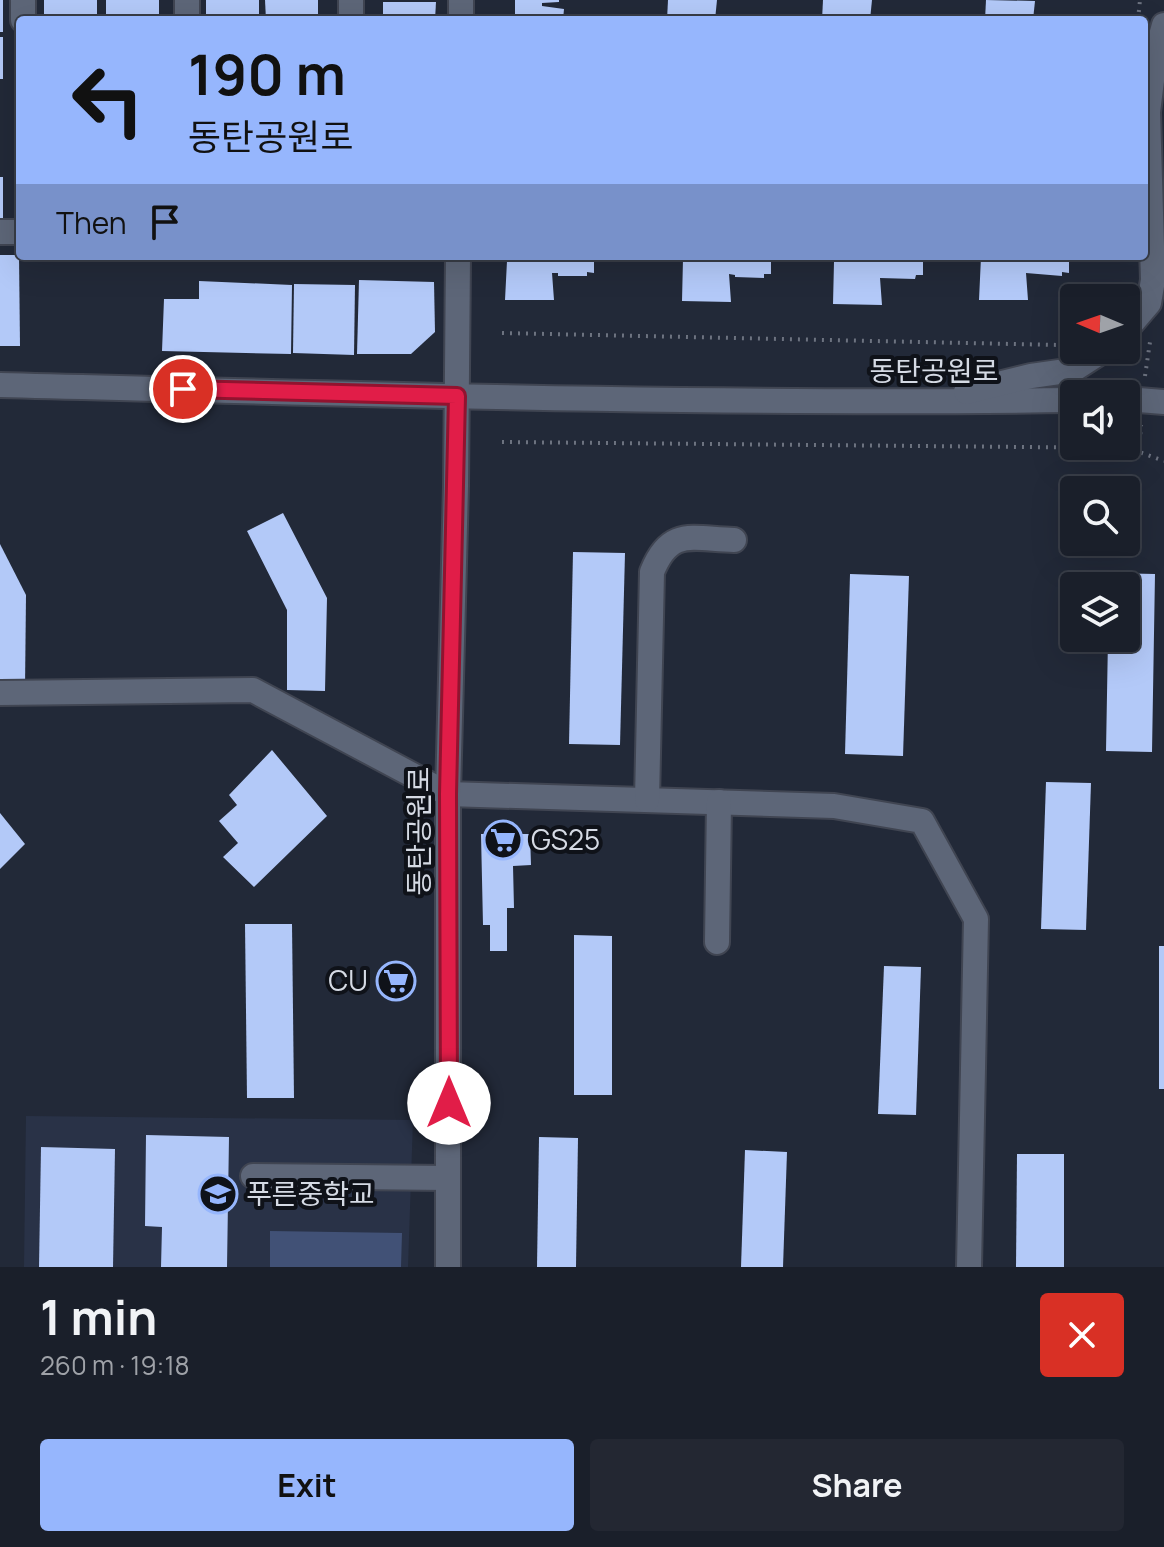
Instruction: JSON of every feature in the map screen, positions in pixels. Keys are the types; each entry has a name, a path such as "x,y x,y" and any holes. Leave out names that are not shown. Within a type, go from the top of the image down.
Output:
{"street":[{"path":"1140,314 1149,303 1153,280 1148,112 1155,57 1164,25"},
{"path":"457,396 458,260"},
{"path":"924,402 1031,376 1073,370 1082,364"},
{"name":"동탄공원로","path":"0,385 457,396 924,402 1060,400"},
{"name":"동탄공원로","path":"448,1267 448,794 457,396"},
{"path":"1140,400 1164,402"},
{"path":"647,800 652,572 660,552 669,543 683,539 734,540"},
{"path":"0,693 253,690 448,794 834,806 922,821 976,919 969,1267"},
{"path":"717,942 719,802"},
{"path":"253,1176 448,1178"}],"path":[{"path":"502,333 1060,346"},
{"path":"502,442 1128,448 1164,461"}],"shaded area":[{"name":"푸른중학교","path":"26,1116 413,1120 408,1267 24,1267"},
{"path":"270,1231 402,1233 401,1267 270,1267"}],"building":[{"path":"0,0 3,0 3,32 0,32"},
{"path":"44,0 97,0 97,16 44,16"},
{"path":"106,0 159,0 159,16 106,16"},
{"path":"206,0 259,0 259,16 206,16"},
{"path":"265,0 318,0 318,16 266,16"},
{"path":"515,0 559,0 542,3 542,6 564,9 563,16 515,16"},
{"path":"668,0 717,0 715,16 667,16"},
{"path":"823,0 872,0 870,16 822,16"},
{"path":"986,0 1035,1 1033,16 985,16"},
{"path":"383,2 436,2 435,16 383,16"},
{"path":"0,37 3,37 3,79 0,79"},
{"path":"0,177 3,177 3,219 0,219"},
{"path":"0,255 16,255 16,260 19,260 20,346 0,346"},
{"path":"499,260 594,260 594,273 587,272 587,276 558,276 558,273 552,273 554,300 505,300 507,261"},
{"path":"683,260 771,260 771,274 764,274 764,278 729,274 731,302 682,301"},
{"path":"923,260 923,275 916,275 915,279 880,278 882,305 833,304 834,262"},
{"path":"981,260 1069,260 1069,273 1062,272 1062,276 1026,273 1028,300 979,300"},
{"path":"359,280 434,282 435,332 411,354 357,354"},
{"path":"199,281 292,285 291,354 162,351 164,299 199,299"},
{"path":"294,284 355,285 354,355 293,353"},
{"path":"283,513 327,598 325,691 287,690 287,610 247,531"},
{"path":"0,544 26,595 25,688 0,687"},
{"path":"573,552 625,553 620,745 569,744"},
{"path":"850,574 909,576 903,756 845,754"},
{"path":"1140,574 1155,574 1152,752 1106,751 1108,652 1140,652"},
{"path":"272,750 327,816 254,887 223,857 238,843 219,821 237,805 229,795"},
{"path":"1046,782 1091,783 1086,930 1041,929"},
{"path":"0,813 25,844 0,869"},
{"path":"481,834 530,834 531,865 513,866 514,908 507,908 507,951 490,951 490,925 483,925"},
{"path":"245,924 292,924 294,1098 247,1098"},
{"path":"574,935 612,936 612,1095 574,1095"},
{"path":"1159,946 1164,946 1164,1089 1159,1089"},
{"path":"884,966 921,967 916,1115 878,1114"},
{"path":"146,1135 229,1137 227,1267 161,1267 162,1227 145,1226"},
{"path":"539,1137 578,1138 576,1267 537,1267"},
{"path":"41,1147 115,1149 113,1267 39,1267"},
{"path":"745,1150 787,1152 783,1267 741,1267"},
{"path":"1017,1154 1064,1154 1064,1267 1016,1267"}],"place":[{"name":"GS25","path":"503,840"},
{"name":"CU","path":"396,981"},
{"name":"푸른중학교","path":"218,1194"}],"route":[{"path":"183,389 457,396 448,794 449,1103"}]}
